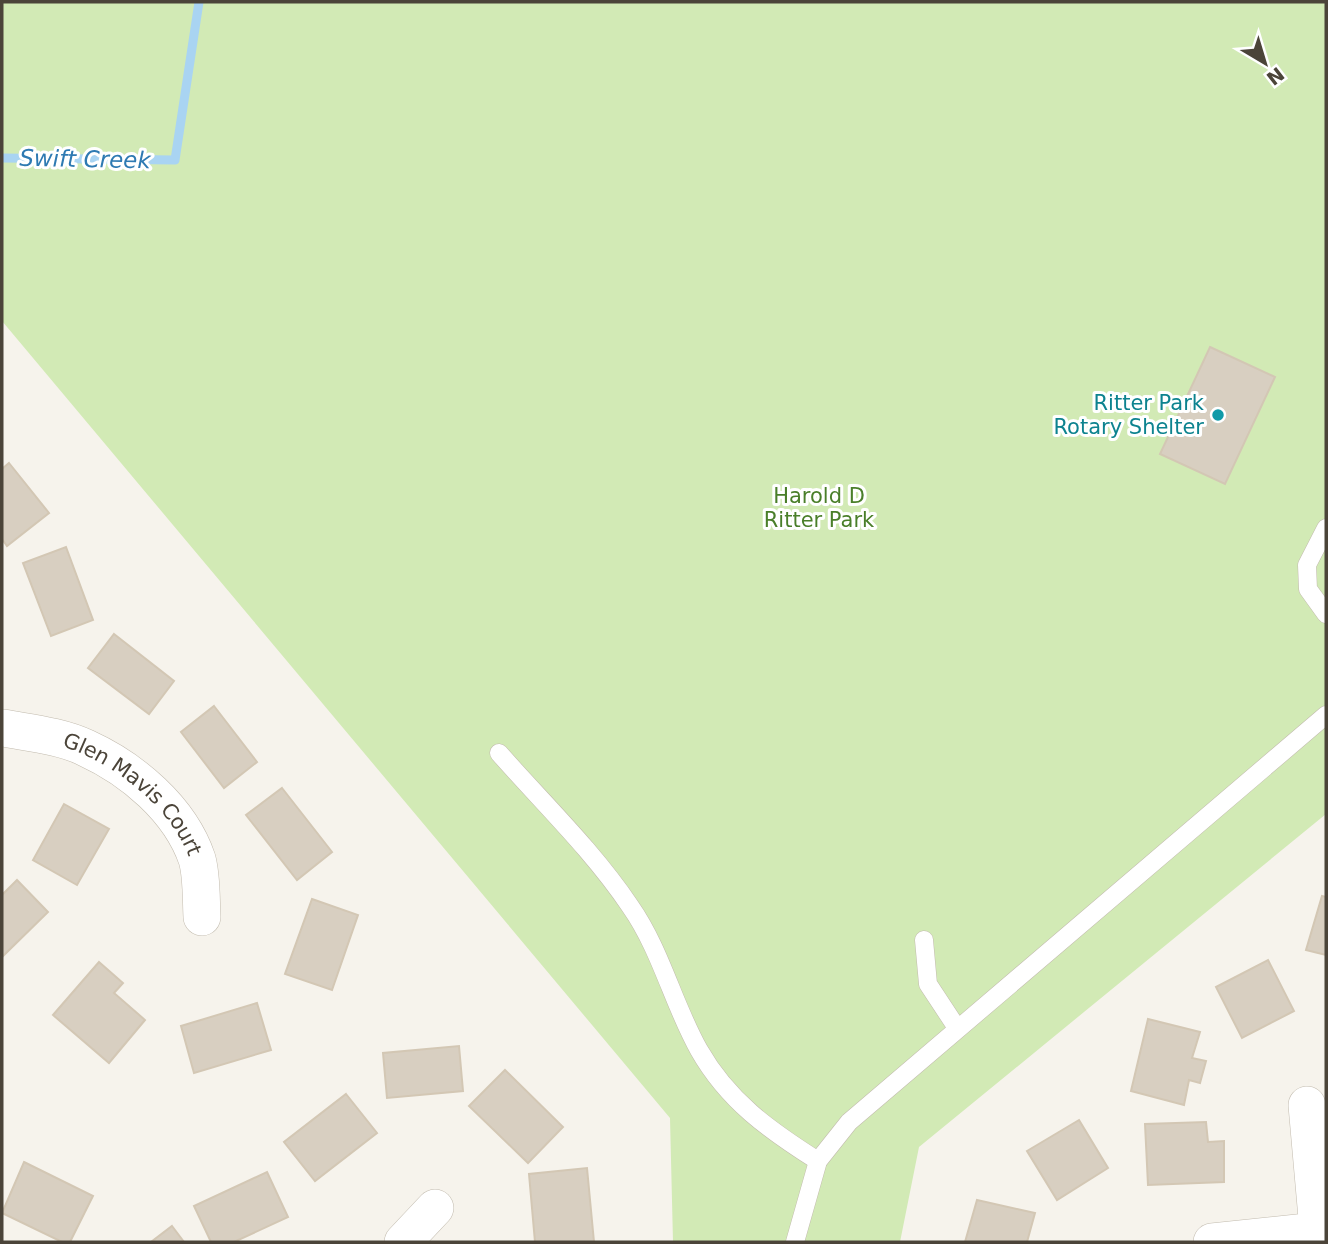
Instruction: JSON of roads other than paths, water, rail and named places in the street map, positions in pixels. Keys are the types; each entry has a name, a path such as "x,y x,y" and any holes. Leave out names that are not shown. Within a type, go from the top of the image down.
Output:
{"street":[{"name":"Glen Mavis Court","path":"2,726 85,747 138,779 184,832 197,860 202,917"},
{"path":"1212,1242 1322,1229 1307,1105"},
{"path":"403,1242 435,1208"}],"lane":[{"path":"1326,528 1307,565 1308,589 1326,614"},
{"path":"795,1242 818,1161 849,1122 1326,715"},
{"path":"499,754 610,878 632,908 654,950 698,1049 723,1085 771,1131 818,1161"},
{"path":"924,940 928,984 957,1028"}],"waterway":[{"name":"Swift Creek","path":"2,158 175,160 199,2"}],"place":[{"name":"Ritter Park Rotary Shelter","path":"1218,415"}],"park label":[{"name":"Harold D Ritter Park","path":"819,508"}]}
